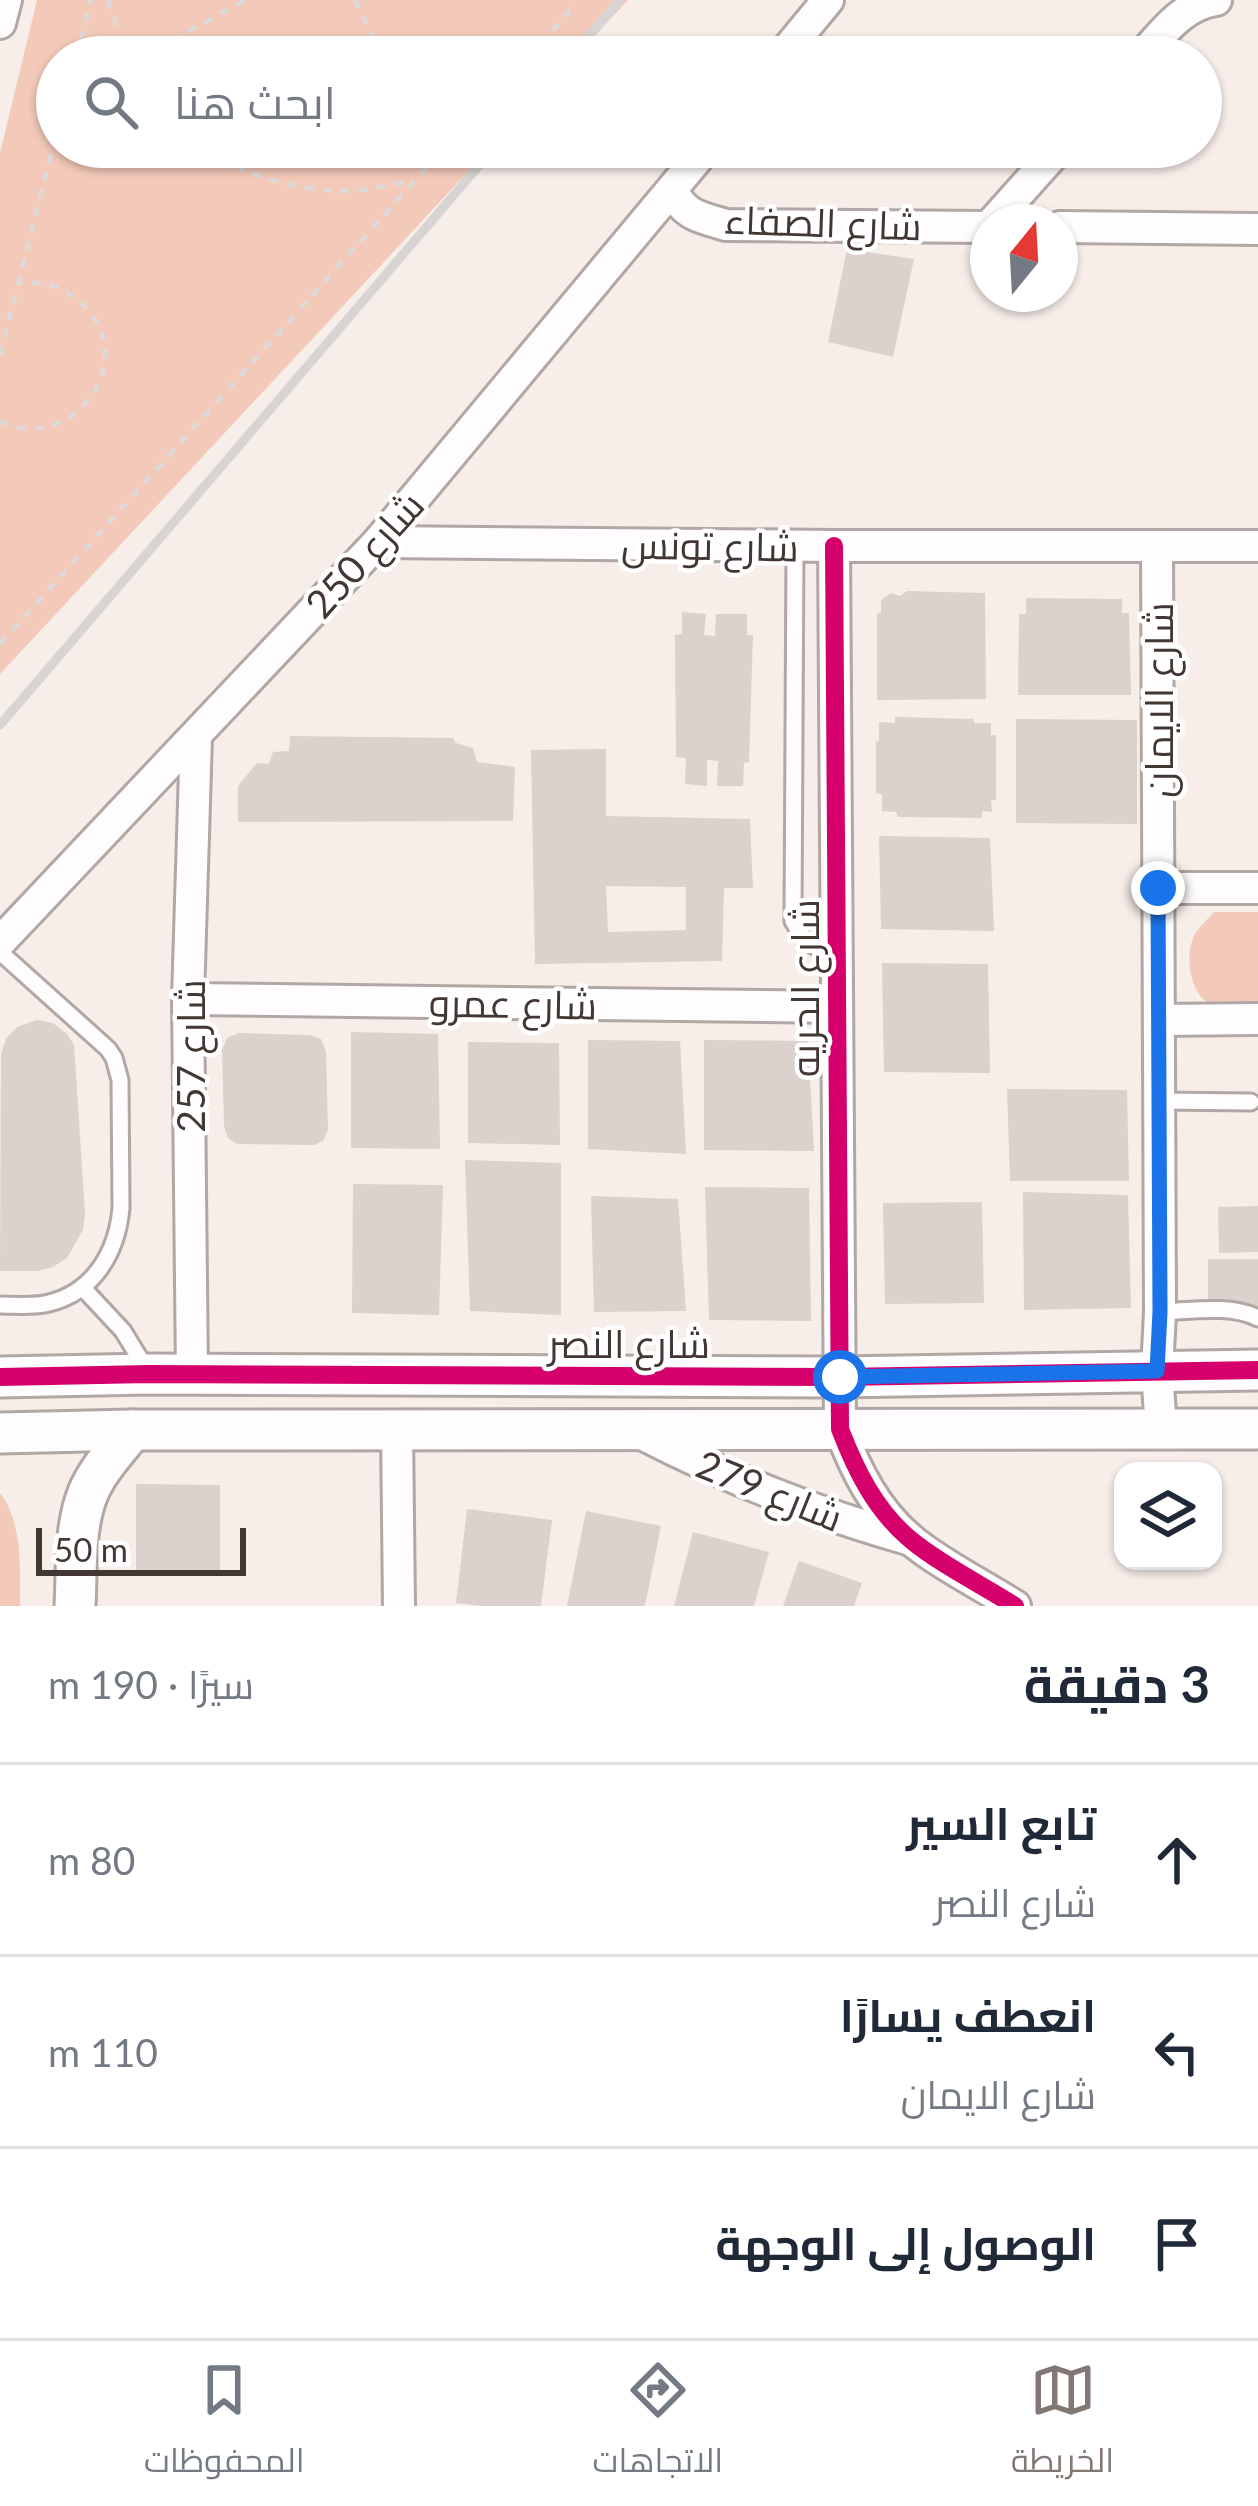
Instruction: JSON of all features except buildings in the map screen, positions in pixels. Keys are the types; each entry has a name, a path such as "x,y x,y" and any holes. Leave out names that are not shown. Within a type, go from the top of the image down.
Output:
{"street":[{"path":"0,23 6,0"},
{"path":"798,36 827,0"},
{"path":"1160,36 1179,15 1216,0"},
{"name":"شارع 250","path":"0,942 378,542 690,168"},
{"path":"1008,204 1041,168"},
{"name":"شارع الصفاء","path":"672,190 680,207 726,224 970,224"},
{"path":"1078,227 1258,229"},
{"name":"شارع تونس","path":"378,542 1258,546"},
{"name":"شارع الحريه","path":"834,546 840,1430"},
{"name":"شارع الايمان","path":"1157,546 1157,1371 1161,1429"},
{"name":"شارع 257","path":"192,1375 188,999 196,737"},
{"path":"1158,888 1258,888"},
{"name":"شارع عمرو","path":"188,999 837,1007"},
{"path":"1159,1020 1258,1019"},
{"name":"شارع النصر","path":"0,1377 840,1377 1258,1370"},
{"path":"0,1432 1258,1429"},
{"path":"75,1606 79,1523 88,1493 132,1430"},
{"path":"397,1430 399,1606"},
{"name":"شارع 279","path":"632,1430 768,1494 911,1540"},
{"name":"شارع 279","path":"840,1430 868,1490 911,1540 1015,1606"}],"lane":[{"path":"795,546 793,921 804,939 837,961"},
{"path":"0,952 108,1049 118,1068 119,1223 110,1252 82,1288 44,1305 0,1305"},
{"path":"1159,1101 1251,1102"},
{"path":"82,1288 123,1331 149,1375"},
{"path":"1160,1312 1230,1310 1258,1318"}],"path":[{"path":"82,36 91,0"},
{"path":"108,0 121,36"},
{"path":"180,36 246,0"},
{"path":"355,0 372,36"},
{"path":"547,36 568,13 570,0"},
{"path":"0,355 3,327 48,168"},
{"path":"242,168 282,184 349,191 414,181"},
{"path":"0,644 426,168"},
{"path":"0,421 41,429 69,419 91,400 103,373 105,344 100,330 74,295 47,284 18,284"}],"shaded area":[{"path":"37,0 628,0 595,36 36,36 36,168 471,168 0,674 0,153"},
{"path":"1214,912 1258,912 1258,1009 1215,1007 1197,991 1189,962 1192,942"},
{"path":"0,1493 16,1532 20,1606 0,1606"}],"railway":[{"path":"589,36 620,0"},
{"path":"0,725 477,168"}],"cycle path":[{"path":"834,546 840,1429 868,1489 899,1529 1015,1606"},
{"path":"0,1377 840,1377 1258,1370"}],"route":[{"path":"840,1377 1157,1371 1158,888"}]}
